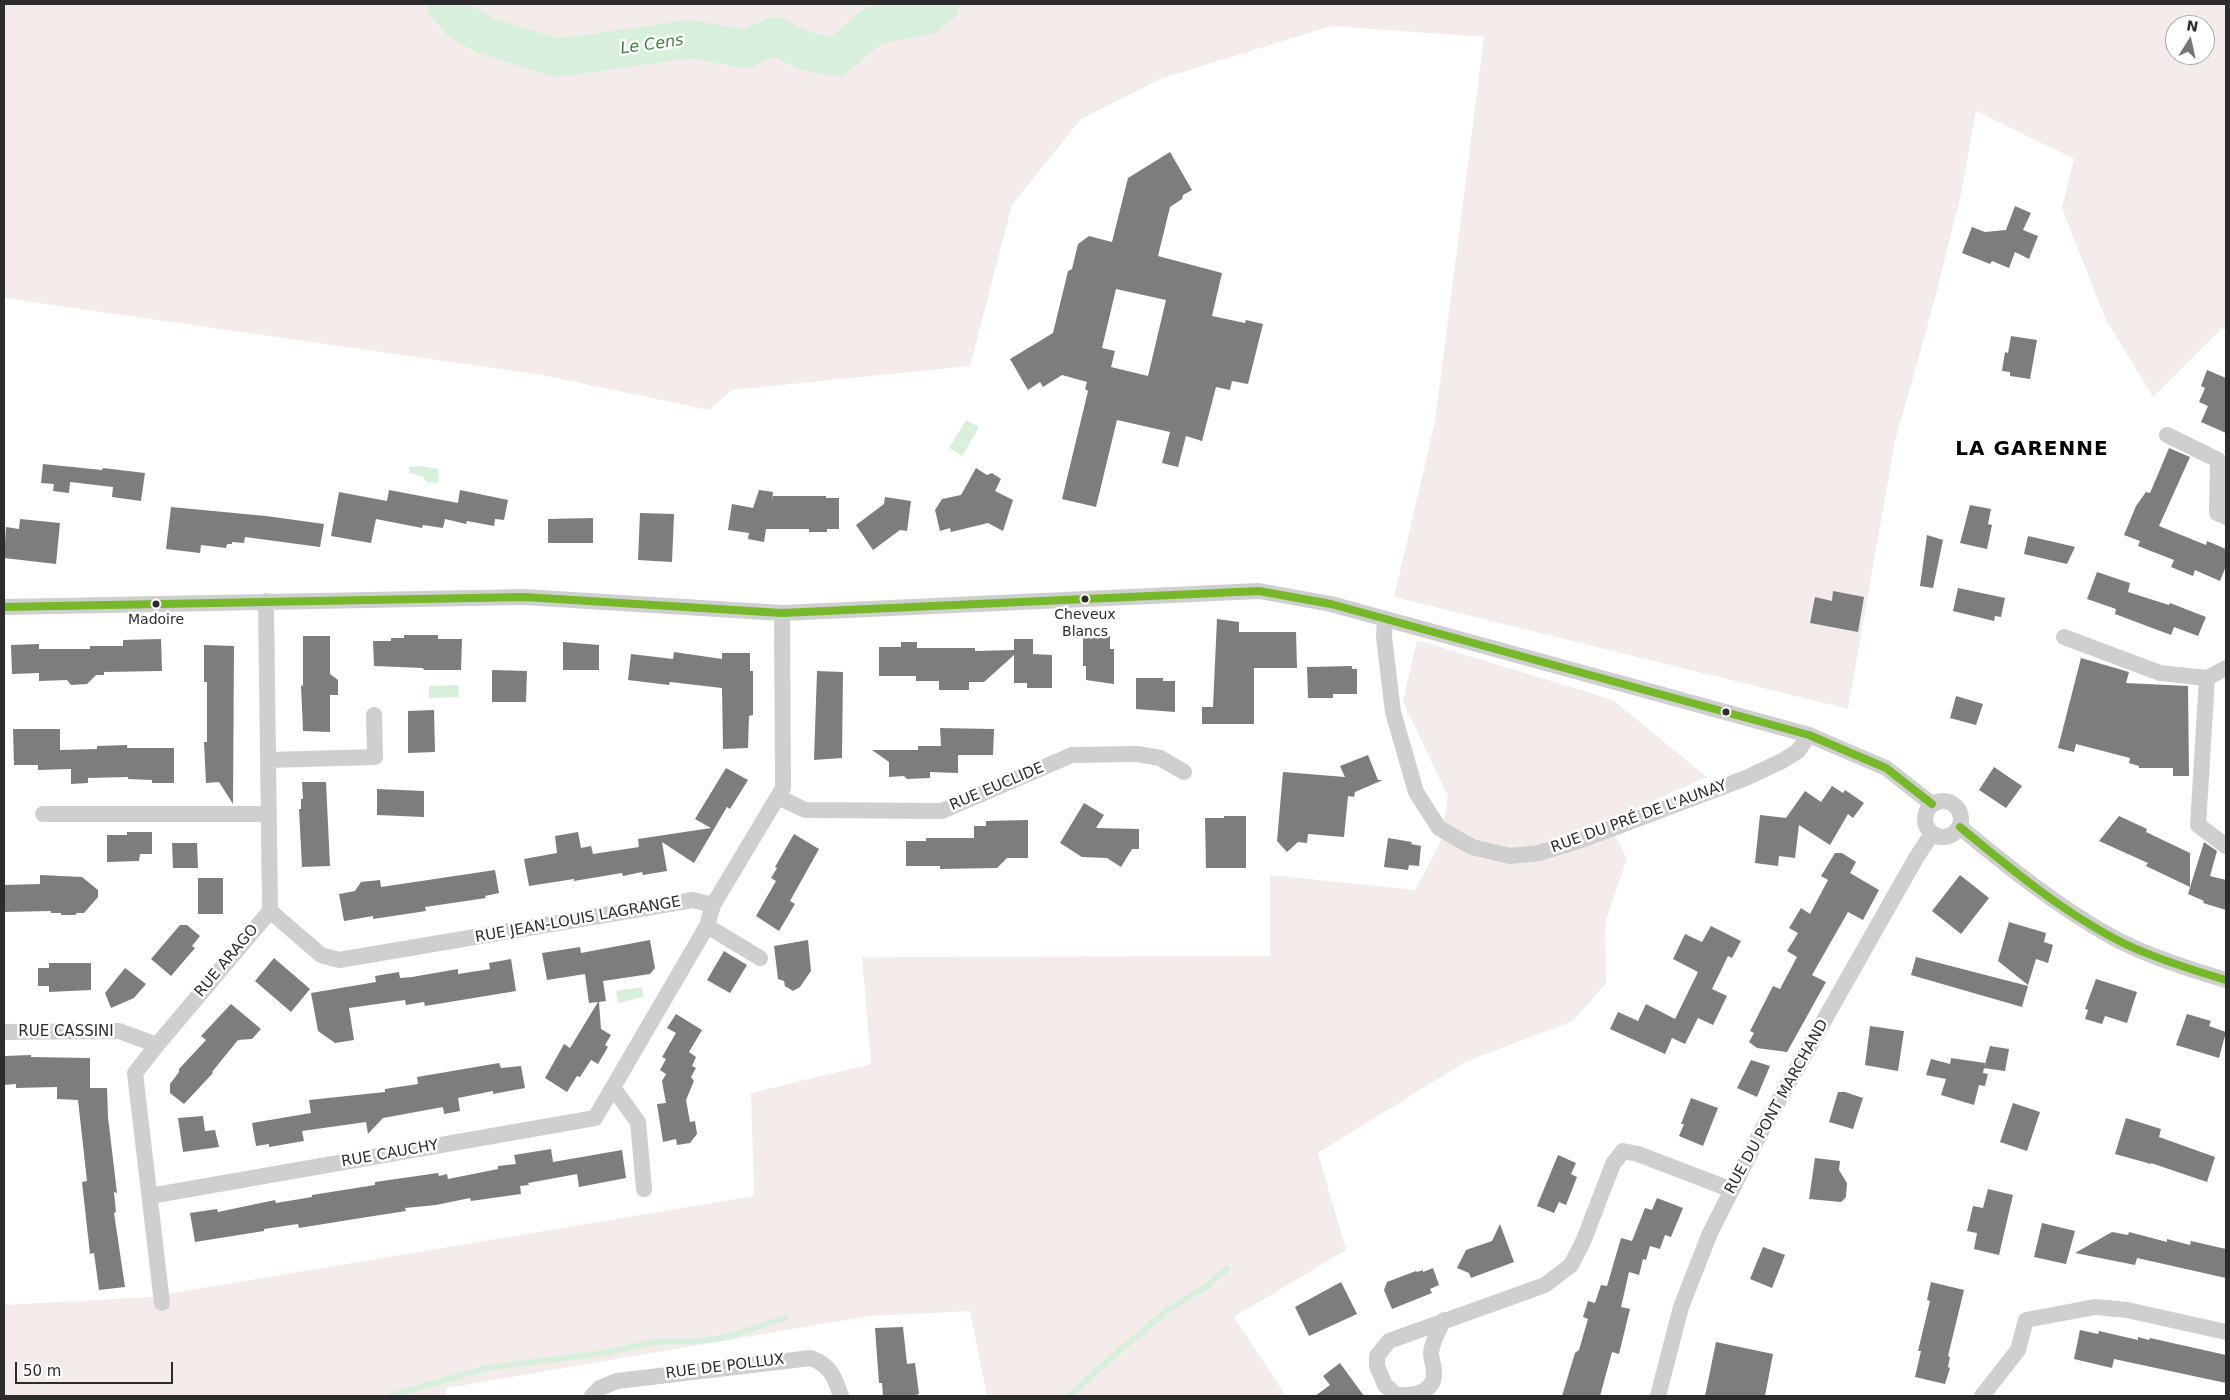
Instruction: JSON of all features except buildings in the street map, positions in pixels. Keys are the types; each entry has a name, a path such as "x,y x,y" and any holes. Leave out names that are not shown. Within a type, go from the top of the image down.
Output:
{"street":[{"path":"2167,434 2218,460 2217,513 2226,517"},
{"path":"4,607 524,597 782,613 1259,590 1331,604 1809,735 1886,768 1932,804"},
{"name":"RUE ARAGO","path":"162,1303 136,1073 157,1045 270,911 266,601"},
{"path":"713,905 783,788 782,613"},
{"name":"RUE DU PRÉ DE L'AUNAY","path":"1385,619 1384,637 1393,712 1416,792 1438,828 1472,847 1510,856 1539,853 1584,839 1782,761 1798,750 1809,735"},
{"path":"2064,637 2160,673 2207,678 2226,668"},
{"path":"2207,678 2198,825 2226,846"},
{"path":"268,760 375,757 374,715"},
{"name":"RUE EUCLIDE","path":"778,797 804,810 942,811 1072,755 1137,754 1160,758 1184,772"},
{"path":"1942,801 1953,804 1960,812 1962,822 1960,828 1948,837 1937,837 1932,834 1928,830 1925,819 1928,808 1932,804 1942,801"},
{"path":"43,814 269,814"},
{"path":"1960,828 2054,901 2113,938 2184,968 2226,980"},
{"name":"RUE DU PONT MARCHAND","path":"1658,1396 1681,1307 1710,1234 1763,1128 1916,858 1932,834"},
{"name":"RUE JEAN-LOUIS LAGRANGE","path":"270,911 321,956 339,960 693,900 713,905"},
{"name":"RUE CAUCHY","path":"150,1196 595,1118 614,1089 707,926 713,905"},
{"path":"707,926 760,958"},
{"name":"RUE CASSINI","path":"4,1032 119,1031 157,1045"},
{"path":"614,1089 638,1122 644,1189"},
{"path":"1444,1320 1434,1340 1431,1354 1434,1374 1433,1383 1424,1392 1410,1396 1396,1395 1385,1385 1377,1366 1377,1356 1389,1341 1444,1320 1545,1285 1571,1265 1583,1242 1613,1164 1623,1151 1638,1154 1732,1190"},
{"path":"1982,1396 2018,1350 2026,1320 2095,1307 2127,1310 2226,1332"},
{"name":"RUE DE POLLUX","path":"592,1396 600,1388 617,1381 794,1358 810,1358 824,1363 834,1378 841,1396"}],"shaded area":[{"path":"4,4 2226,4 2226,332 2222,328 2153,397 2105,318 2062,208 2074,159 1976,111 1960,199 1931,313 1895,441 1848,709 1394,597 1435,422 1484,37 1331,26 1160,79 1081,119 1012,205 970,366 732,390 709,410 542,375 4,298"},
{"path":"966,420 979,427 962,456 949,448"},
{"path":"420,466 438,469 438,483 427,482 422,476 409,473 409,467"},
{"path":"1417,640 1613,700 1707,777 1608,821 1627,859 1605,923 1606,983 1573,1021 1465,1062 1318,1153 1346,1250 1234,1317 1286,1396 987,1396 970,1311 869,1316 447,1388 445,1396 4,1396 4,1305 149,1297 754,1196 751,1093 871,1064 862,957 1270,956 1270,875 1415,890 1440,843 1448,796 1403,702"},
{"path":"458,685 459,697 429,698 429,686"},
{"path":"642,987 643,997 618,1003 616,991"}],"waterway":[{"name":"Le Cens","path":"446,4 459,20 484,35 557,58 690,39 746,49 774,36 806,51 836,57 874,25 926,16 941,4"},
{"path":"1069,1396 1169,1309 1204,1288 1227,1269"},
{"path":"390,1396 487,1368 604,1353 654,1342 701,1341 727,1337 784,1318"}],"transit line":[{"path":"4,607 524,597 782,613 1259,591 1331,604 1809,735 1886,768 1932,804"},
{"path":"1960,827 2060,905 2103,932 2150,955 2226,980"}],"place":[{"name":"Cheveux Blancs","path":"1085,599"},
{"name":"Madoire","path":"156,604"}],"district":[{"name":"LA GARENNE","path":"2032,450"}]}
